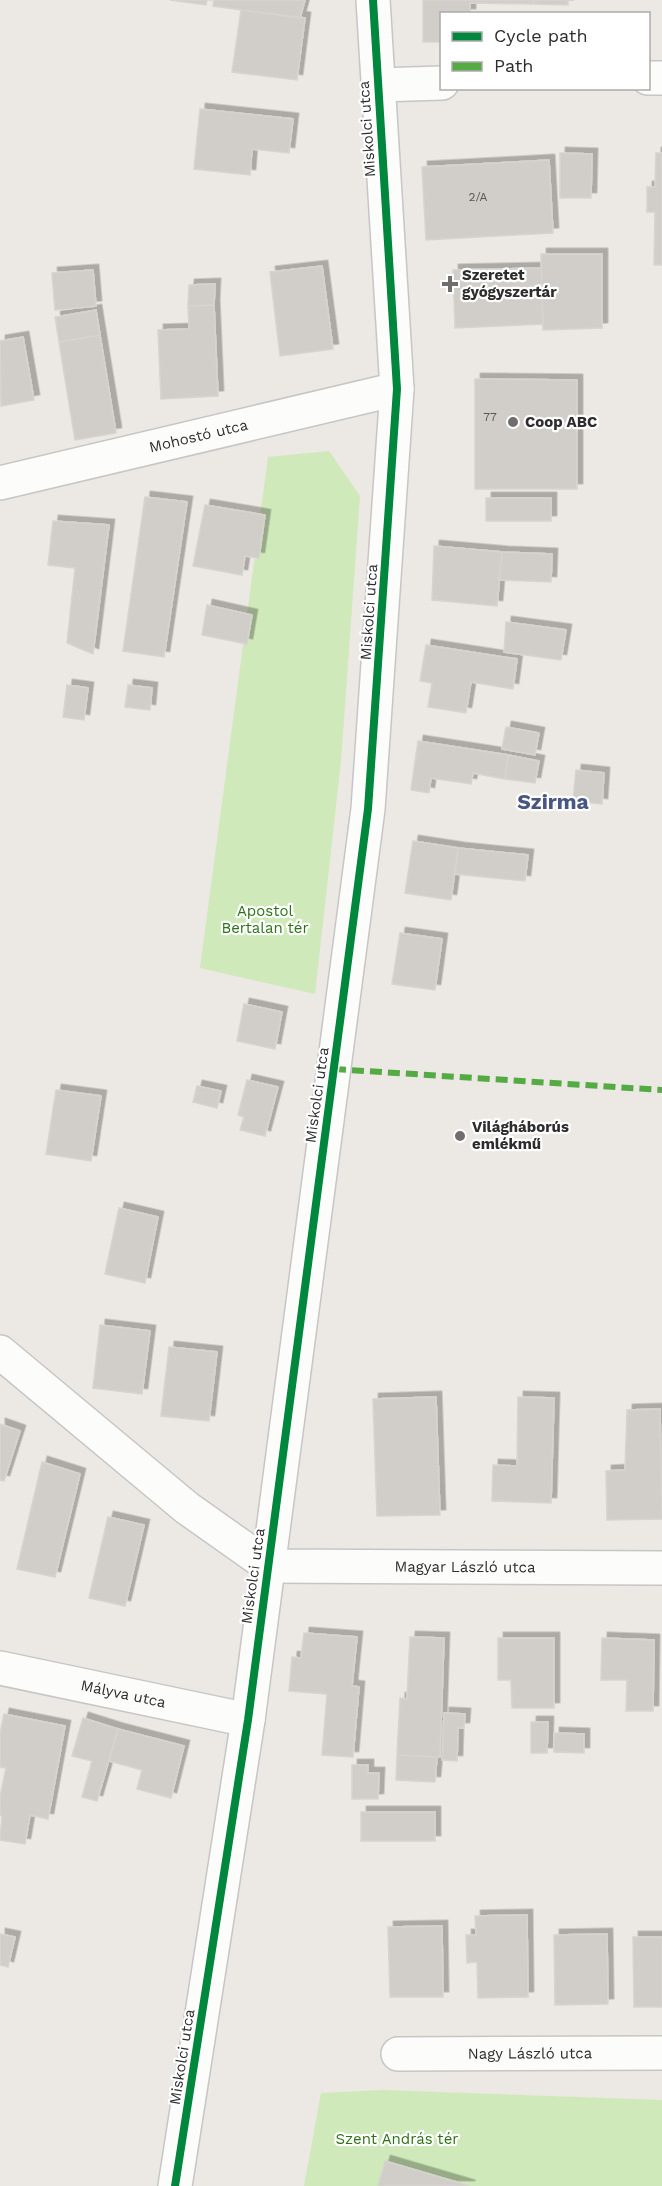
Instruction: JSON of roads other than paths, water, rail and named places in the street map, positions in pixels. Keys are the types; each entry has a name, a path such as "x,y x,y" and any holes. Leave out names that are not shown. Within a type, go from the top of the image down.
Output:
{"main road":[{"name":"Miskolci utca","path":"175,2186 248,1720 368,809 397,389 373,0"},
{"path":"378,85 440,83"},
{"name":"Mohostó utca","path":"0,483 397,389"},
{"path":"0,1352 187,1508 268,1566"},
{"name":"Magyar László utca","path":"268,1566 662,1568"},
{"name":"Mályva utca","path":"0,1668 248,1720"},
{"name":"Nagy László utca","path":"398,2054 662,2053"}],"place":[{"name":"Szeretet gyógyszertár","path":"450,284"},
{"name":"Coop ABC","path":"513,422"},
{"name":"Világháborús emlékmű","path":"460,1136"}],"district":[{"name":"Szirma","path":"553,801"}],"park label":[{"name":"Apostol Bertalan tér","path":"265,920"},
{"name":"Szent András tér","path":"397,2139"}]}
